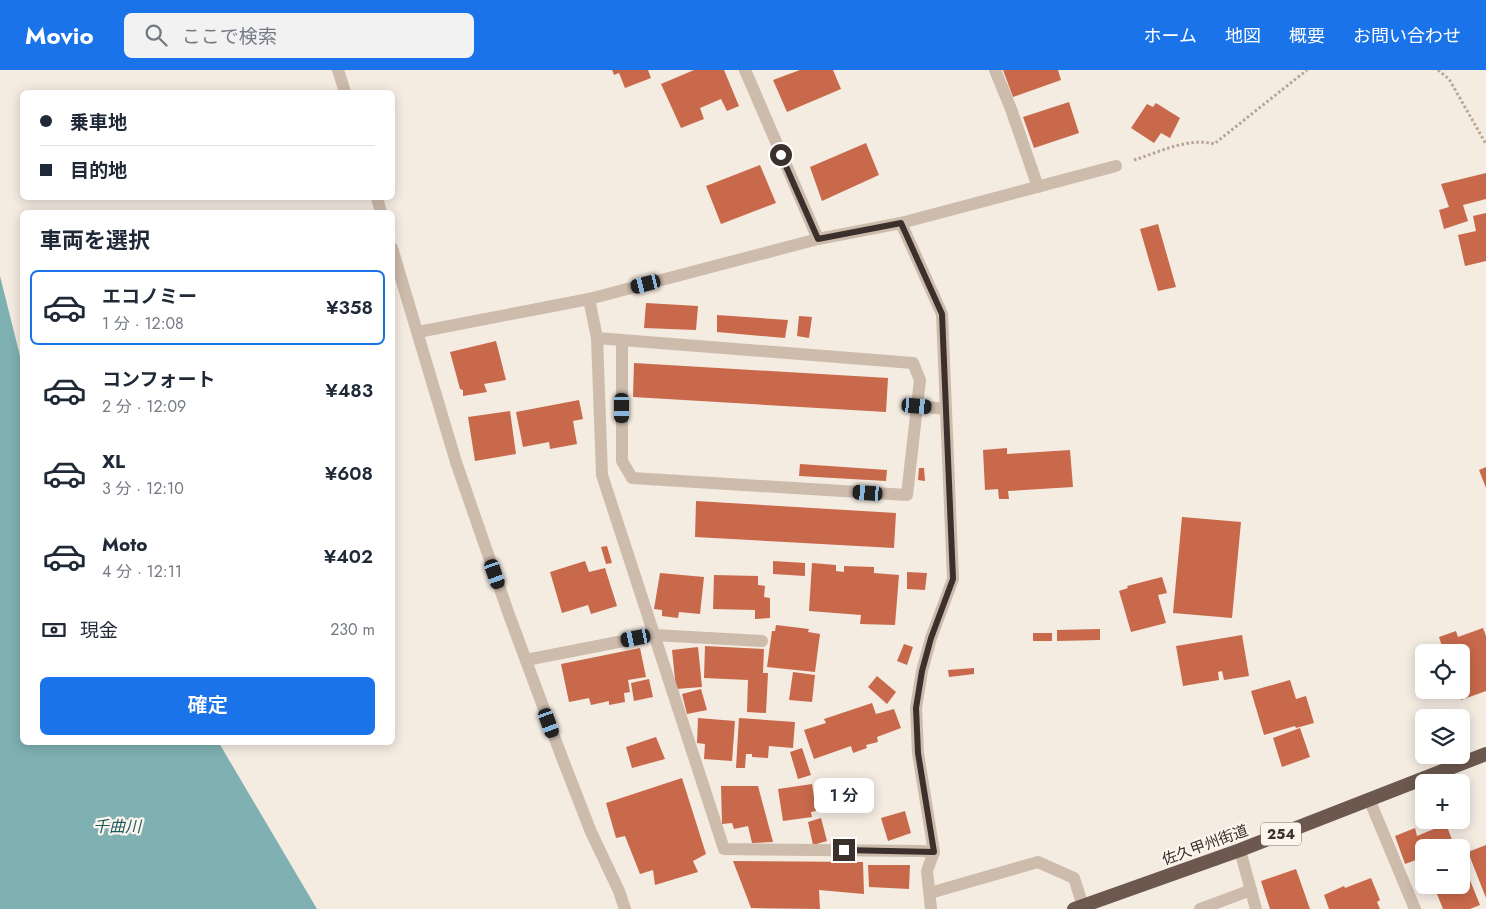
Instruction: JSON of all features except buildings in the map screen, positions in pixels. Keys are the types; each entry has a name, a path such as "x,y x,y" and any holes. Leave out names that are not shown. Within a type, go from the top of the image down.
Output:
{"highway":[{"name":"佐久甲州街道","path":"1078,908 1240,850 1486,754"}],"street":[{"path":"338,70 344,90"},
{"path":"745,70 818,239"},
{"path":"995,70 1011,109 1038,187"},
{"path":"418,332 590,298 818,239 901,223 1116,166"},
{"path":"901,223 942,314 953,579 931,638 922,671 916,708 918,753 934,852 927,871 931,909"},
{"path":"395,258 456,462 526,660 591,832 619,891 625,909"},
{"path":"590,298 597,338 602,475 724,850 934,852"},
{"path":"597,338 914,363 920,380 907,495 632,478 622,461 622,340"},
{"path":"917,406 946,408"},
{"path":"526,660 654,635 762,641"},
{"path":"1369,799 1416,909"},
{"path":"1240,850 1256,909"},
{"path":"930,893 1038,862 1074,878 1078,908"},
{"path":"1200,909 1250,890"}],"path":[{"path":"1116,166 1191,142 1204,141 1214,144 1307,70"},
{"path":"1438,70 1449,79 1486,144"}],"water":[{"name":"千曲川","path":"0,276 20,356 20,745 220,745 317,909 0,909"}],"route":[{"path":"781,155 818,239 901,223 942,314 953,579 931,638 922,671 916,708 918,753 934,852 844,850"}]}
